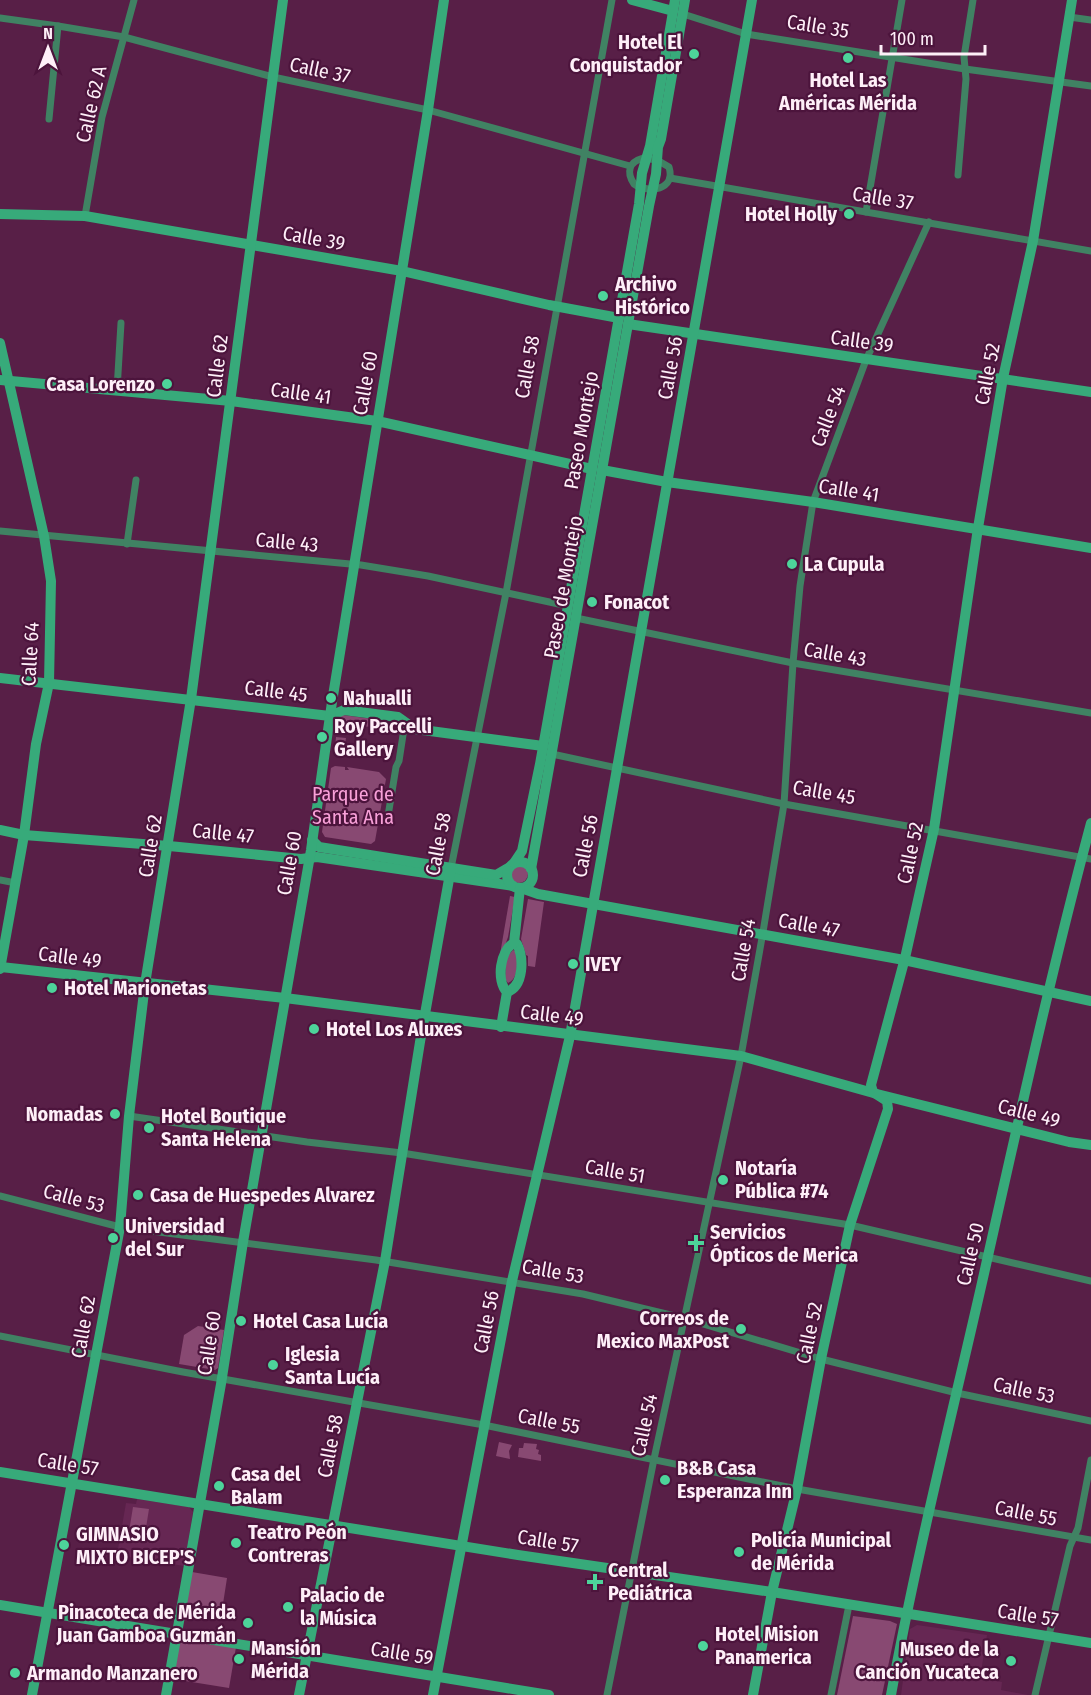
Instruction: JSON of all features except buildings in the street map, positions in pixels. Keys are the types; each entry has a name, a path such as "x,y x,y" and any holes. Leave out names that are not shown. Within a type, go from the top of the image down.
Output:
{"main road":[{"name":"Calle 62","path":"32,1695 120,1227 129,1116 146,984 191,699 283,0"},
{"name":"Calle 60","path":"166,1695 222,1378 312,840 428,110 442,0"},
{"name":"Calle 35","path":"632,0 677,9"},
{"name":"Paseo Montejo","path":"623,321 649,206 642,173 652,159 677,9 685,0"},
{"name":"Calle 56","path":"433,1695 512,1281 570,1036 752,0"},
{"name":"Calle 52","path":"753,1695 772,1592 797,1489 821,1359 850,1225 888,1108 887,1101 872,1091 871,1085 904,960 934,829 978,528 1004,378 1033,241 1072,0"},
{"name":"Paseo Montejo","path":"511,866 522,851 568,606 597,469 647,189"},
{"name":"Calle 39","path":"0,214 85,216 402,271 623,321 866,360 1091,392"},
{"name":"Calle 64","path":"0,343 4,380 44,536 51,581 49,683 36,744 24,835 0,968"},
{"name":"Calle 41","path":"4,380 231,401 377,421 529,456 667,482 813,502 1091,548"},
{"name":"Paseo de Montejo","path":"531,869 576,618 597,469"},
{"name":"Calle 45","path":"0,678 330,716 344,710 398,717 415,729 543,746"},
{"name":"Calle 50","path":"891,1695 906,1613 929,1511 1049,990 1087,858 1091,823"},
{"name":"Calle 47","path":"0,830 24,835 317,857 450,872 496,875 511,866"},
{"name":"Calle 47","path":"312,840 319,848 427,869"},
{"path":"522,862 531,869 532,880 527,885 518,887 507,878 511,866 522,862"},
{"name":"Calle 47","path":"450,872 518,887 538,894 904,960 1091,1001"},
{"name":"Calle 58","path":"299,1695 385,1261 450,872"},
{"path":"501,1027 507,992 502,985 501,970 507,949 514,943 518,887"},
{"path":"507,992 514,988 521,970 521,953 517,944 514,943"},
{"name":"Calle 49","path":"0,968 285,998 741,1056 877,1095 1091,1145"},
{"name":"Calle 57","path":"0,1472 332,1526 772,1592 1091,1643"},
{"name":"Calle 59","path":"0,1605 549,1695"}],"street":[{"name":"Calle 62 A","path":"85,216 102,117 134,0"},
{"name":"Calle 58","path":"450,872 506,593 612,0"},
{"path":"866,212 902,0"},
{"path":"958,175 964,57 973,0"},
{"name":"Calle 35","path":"677,9 746,33 965,69 1091,86"},
{"path":"1069,17 1091,20"},
{"name":"Calle 37","path":"0,18 124,37 273,77 428,110 630,166"},
{"path":"49,119 58,26"},
{"path":"652,159 669,167 670,178 665,186 647,189 634,184 630,179 630,166 635,161 652,159"},
{"name":"Calle 37","path":"670,178 1091,251"},
{"name":"Calle 54","path":"607,1695 683,1318 741,1056 763,936 784,804 800,586 813,502 866,360 929,222"},
{"path":"117,390 121,323"},
{"path":"127,544 136,480"},
{"name":"Calle 43","path":"0,531 354,565 428,576 568,606"},
{"name":"Calle 43","path":"576,618 793,663 1091,713"},
{"path":"388,816 405,722"},
{"name":"Calle 45","path":"552,754 784,804 1087,858"},
{"path":"0,880 16,883"},
{"name":"Calle 51","path":"129,1116 261,1136 402,1153 850,1225 1091,1281"},
{"name":"Calle 53","path":"0,1196 120,1227 385,1261 584,1294 683,1318 821,1359 957,1393 1091,1421"},
{"name":"Calle 55","path":"0,1336 484,1425 797,1489 1091,1540"},
{"path":"1035,1695 1070,1546 1078,1528 1091,1460"},
{"path":"831,1695 849,1605"}],"shaded area":[{"path":"137,1499 189,1507 193,1512 184,1566 117,1555 126,1503 136,1504"},
{"path":"917,1625 987,1635 980,1678 1002,1682 1001,1690 1028,1695 901,1695 910,1629"}],"green space":[{"path":"342,715 373,719 372,727 348,725 347,730 338,729 339,718"},
{"path":"336,737 346,738 345,744 370,747 368,756 337,753"},
{"name":"Parque de Santa Ana","path":"345,767 345,770 349,770 347,767 379,772 386,779 375,841 371,844 325,837 322,832 331,768"},
{"path":"519,865 525,868 528,874 525,880 519,883 513,880 510,874 513,868"},
{"path":"510,896 515,897 508,937 498,966"},
{"path":"528,899 544,902 535,967 528,966 528,956 521,939"},
{"path":"513,950 517,952 517,970 512,981 508,983 505,979 506,958"},
{"path":"198,1326 224,1330 218,1368 215,1370 179,1364 184,1335"},
{"path":"499,1442 512,1445 509,1451 510,1459 496,1456"},
{"path":"524,1443 537,1444 536,1449 539,1450 541,1461 518,1457 519,1448 523,1448"},
{"path":"133,1507 149,1509 144,1540 128,1538"},
{"path":"192,1572 227,1578 222,1610 186,1603"},
{"path":"853,1616 897,1624 882,1695 837,1695"},
{"path":"183,1639 236,1647 229,1688 173,1679 179,1641"}],"place":[{"name":"Hotel El Conquistador","path":"694,54"},
{"name":"Hotel Las Américas Mérida","path":"848,58"},
{"name":"Hotel Holly","path":"849,214"},
{"name":"Archivo Histórico","path":"603,296"},
{"name":"Casa Lorenzo","path":"167,384"},
{"name":"La Cupula","path":"792,564"},
{"name":"Fonacot","path":"592,602"},
{"name":"Nahualli","path":"331,698"},
{"name":"Roy Paccelli Gallery","path":"322,737"},
{"name":"IVEY","path":"573,964"},
{"name":"Hotel Marionetas","path":"52,988"},
{"name":"Hotel Los Aluxes","path":"314,1029"},
{"name":"Nomadas","path":"115,1114"},
{"name":"Hotel Boutique Santa Helena","path":"149,1128"},
{"name":"Notaría Pública #74","path":"723,1180"},
{"name":"Casa de Huespedes Alvarez","path":"138,1195"},
{"name":"Universidad del Sur","path":"113,1238"},
{"name":"Servicios Ópticos de Merica","path":"696,1243"},
{"name":"Hotel Casa Lucía","path":"241,1321"},
{"name":"Correos de Mexico MaxPost","path":"741,1329"},
{"name":"Iglesia Santa Lucía","path":"273,1365"},
{"name":"B&B Casa Esperanza Inn","path":"665,1480"},
{"name":"Casa del Balam","path":"219,1486"},
{"name":"Teatro Peón Contreras","path":"236,1543"},
{"name":"GIMNASIO MIXTO BICEP'S","path":"64,1545"},
{"name":"Policía Municipal de Mérida","path":"739,1552"},
{"name":"Central Pediátrica","path":"595,1582"},
{"name":"Palacio de la Música","path":"288,1607"},
{"name":"Pinacoteca de Mérida Juan Gamboa Guzmán","path":"248,1623"},
{"name":"Hotel Mision Panamerica","path":"703,1646"},
{"name":"Mansión Mérida","path":"239,1659"},
{"name":"Museo de la Canción Yucateca","path":"1011,1661"},
{"name":"Armando Manzanero","path":"15,1673"}]}
